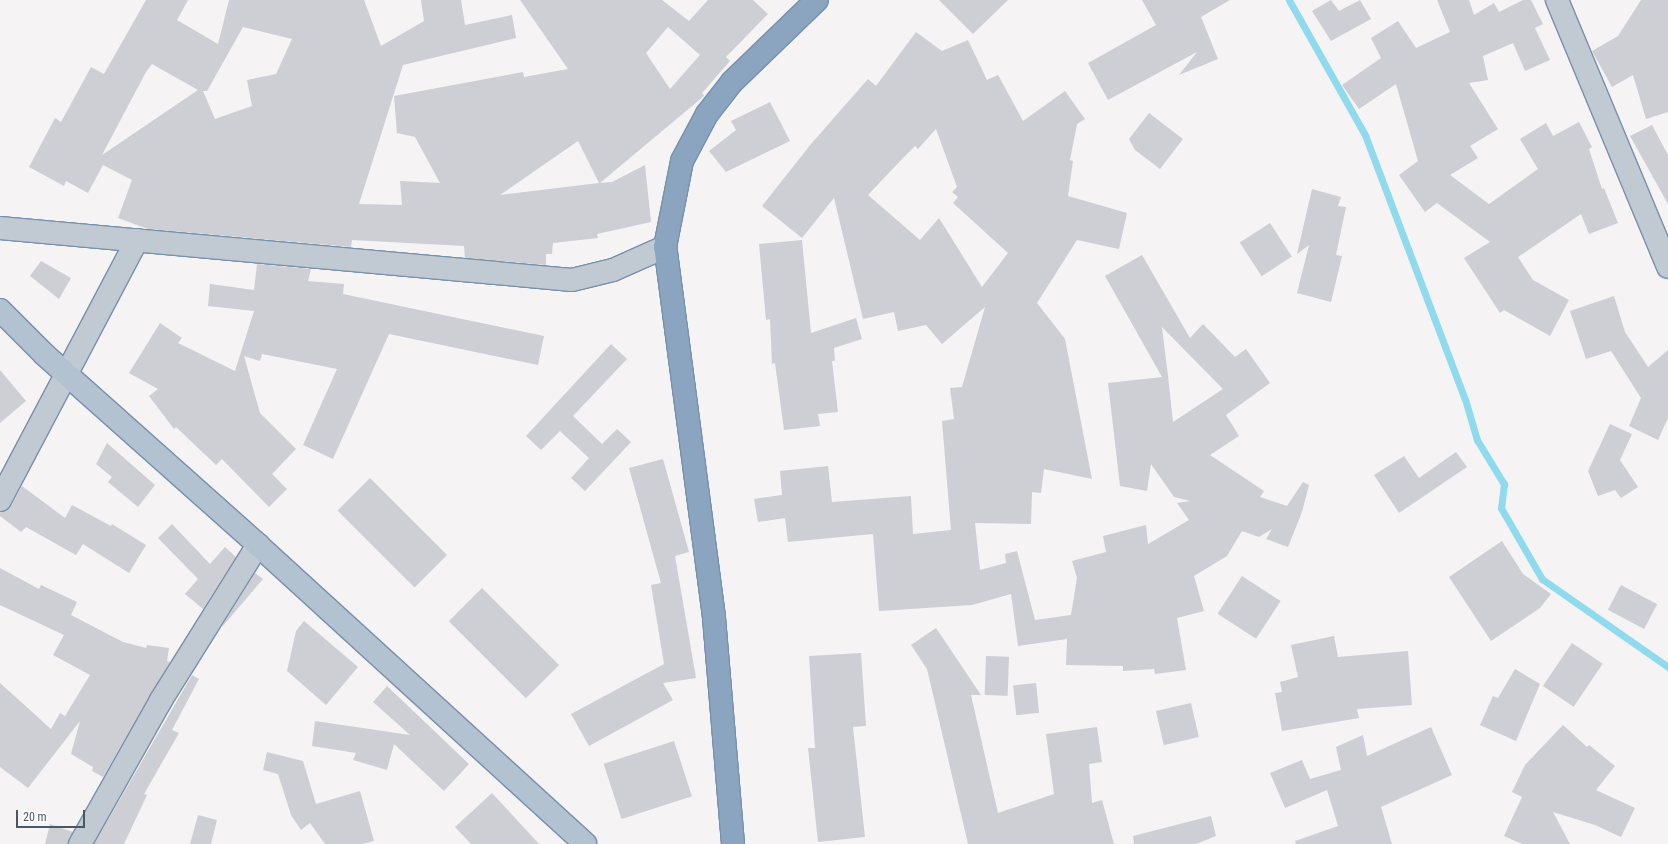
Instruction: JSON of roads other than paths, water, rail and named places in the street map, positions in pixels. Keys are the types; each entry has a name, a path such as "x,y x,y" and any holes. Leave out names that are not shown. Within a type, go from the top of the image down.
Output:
{"highway":[{"path":"734,844 714,617 665,247 682,161 707,114 732,82 817,0"}],"main road":[{"path":"0,310 586,844"}],"street":[{"path":"1557,0 1668,267"},
{"path":"0,228 572,280 613,270 665,247"},
{"path":"0,500 137,240"},
{"path":"80,844 161,700 258,545"}],"waterway":[{"path":"1289,0 1365,135 1465,399 1477,440 1504,484 1501,508 1542,579 1668,667"}]}
